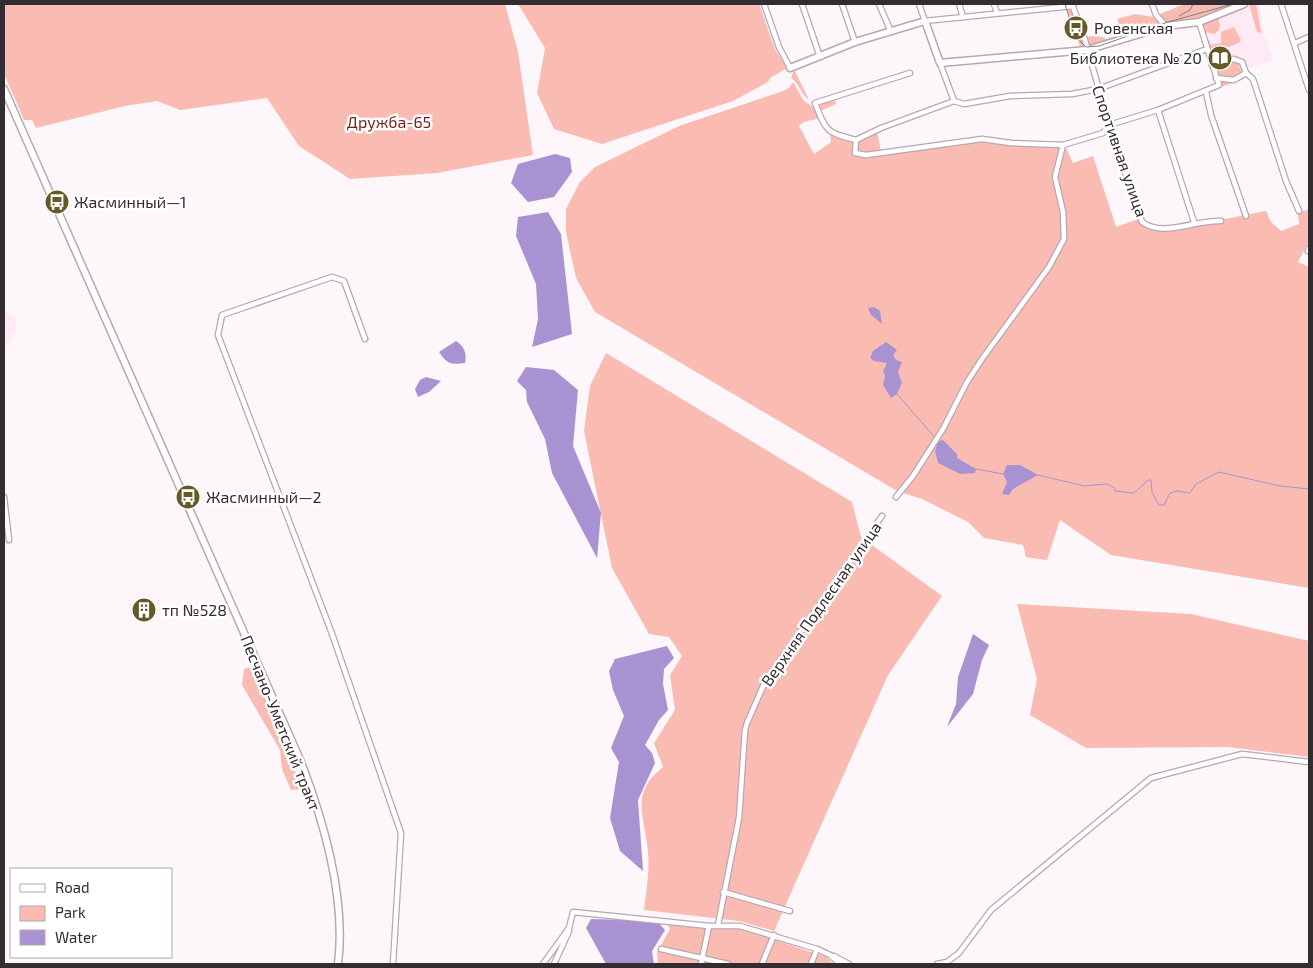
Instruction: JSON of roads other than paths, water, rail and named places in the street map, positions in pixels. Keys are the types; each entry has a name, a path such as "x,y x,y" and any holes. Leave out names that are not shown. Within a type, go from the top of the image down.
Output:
{"main road":[{"path":"790,68 821,58 855,42 925,21 940,63 1087,50 1166,26 1199,22 1244,4"},
{"name":"Песчано-Уметский тракт","path":"4,92 207,548 314,797 326,839 334,888 340,950 338,964"}],"street":[{"path":"764,4 779,47 790,68"},
{"path":"802,4 821,58"},
{"path":"842,4 855,42"},
{"path":"879,4 888,28 892,32"},
{"path":"919,4 925,21 1034,11 1072,5"},
{"path":"959,4 964,17"},
{"path":"994,4 997,14"},
{"path":"1031,4 1034,11"},
{"path":"1152,4 1156,15 1166,26"},
{"path":"1282,4 1309,90"},
{"name":"Спортивная улица","path":"1072,5 1109,125 1142,222 1155,227 1166,228 1194,222 1221,221"},
{"path":"856,140 855,153 866,155 982,139 1063,145 1103,133 1109,125 1158,110 1219,86 1199,22"},
{"path":"1295,43 1309,37"},
{"path":"910,73 815,104 827,130 831,133 856,140 881,128 954,100 964,104 1010,96 1072,94 1098,89 1207,49"},
{"path":"1212,65 1234,59 1242,62 1246,73 1254,79 1286,181 1299,211"},
{"path":"940,63 954,100"},
{"path":"1216,78 1234,80 1246,73"},
{"path":"1206,92 1211,115 1246,216"},
{"path":"1158,110 1194,222"},
{"path":"896,497 913,476 943,428 967,382 1049,267 1064,239 1063,212 1055,177 1063,145"},
{"path":"364,339 344,281 332,277 222,315 218,335 331,631 401,833 393,964"},
{"path":"4,497 9,540"},
{"name":"Верхняя Подлесная улица","path":"718,925 723,892 740,818 745,730 765,682 882,516"},
{"path":"937,964 947,962 960,953 991,910 1151,778 1242,754 1309,762"},
{"path":"723,892 790,911"},
{"path":"554,964 562,952 573,912 709,926 740,926 774,935 830,955 849,964"},
{"path":"702,962 709,926"},
{"path":"543,964 569,928"},
{"path":"762,964 774,935"},
{"path":"661,949 702,962 728,964"},
{"path":"811,964 817,950"},
{"path":"830,955 840,964"}],"water":[{"path":"555,154 570,158 572,172 554,197 528,202 511,183 518,164"},
{"path":"548,212 561,234 572,334 532,347 538,319 536,284 516,236 518,217"},
{"path":"874,307 880,311 882,324 871,315 868,308"},
{"path":"456,341 464,350 466,356 465,363 450,363 439,352"},
{"path":"886,342 897,350 893,355 896,360 902,362 898,372 902,383 897,394 891,398 883,385 885,376 883,371 887,363 874,361 870,358 873,351"},
{"path":"526,367 554,370 578,390 573,446 601,513 597,558 552,473 545,439 527,402 526,390 517,381"},
{"path":"426,377 441,381 429,392 418,397 415,389 420,380"},
{"path":"943,440 957,454 957,458 976,469 975,473 960,474 938,463 935,451 938,441"},
{"path":"1007,465 1020,465 1038,475 1013,489 1009,495 1002,494 1007,482 1003,474"},
{"path":"973,634 989,645 982,660 973,694 947,727 956,704 958,677"},
{"path":"667,646 674,658 664,669 663,684 668,710 659,720 645,745 652,753 655,763 638,800 643,871 620,851 610,818 619,762 611,748 624,716 613,690 609,671 615,659"},
{"path":"591,919 657,921 665,930 652,951 654,964 606,964 586,928"}],"waterway":[{"path":"897,394 938,441"},
{"path":"976,469 1003,474"},
{"path":"1038,475 1084,486 1107,484 1115,488 1115,491 1134,493 1148,480 1151,480 1152,492 1159,505 1164,505 1170,493 1177,491 1190,493 1196,484 1219,472 1280,486 1309,489"}],"tram line":[{"path":"1065,4 1075,33 1086,47 1099,46 1168,22 1233,4"},
{"path":"1179,16 1190,10 1193,4"}],"place":[{"name":"Ровенская","path":"1076,28"},
{"name":"Библиотека № 20","path":"1220,58"},
{"name":"Жасминный—1","path":"57,202"},
{"name":"Жасминный—2","path":"188,497"},
{"name":"тп №528","path":"144,610"}],"park label":[{"name":"Дружба-65","path":"389,122"}]}
